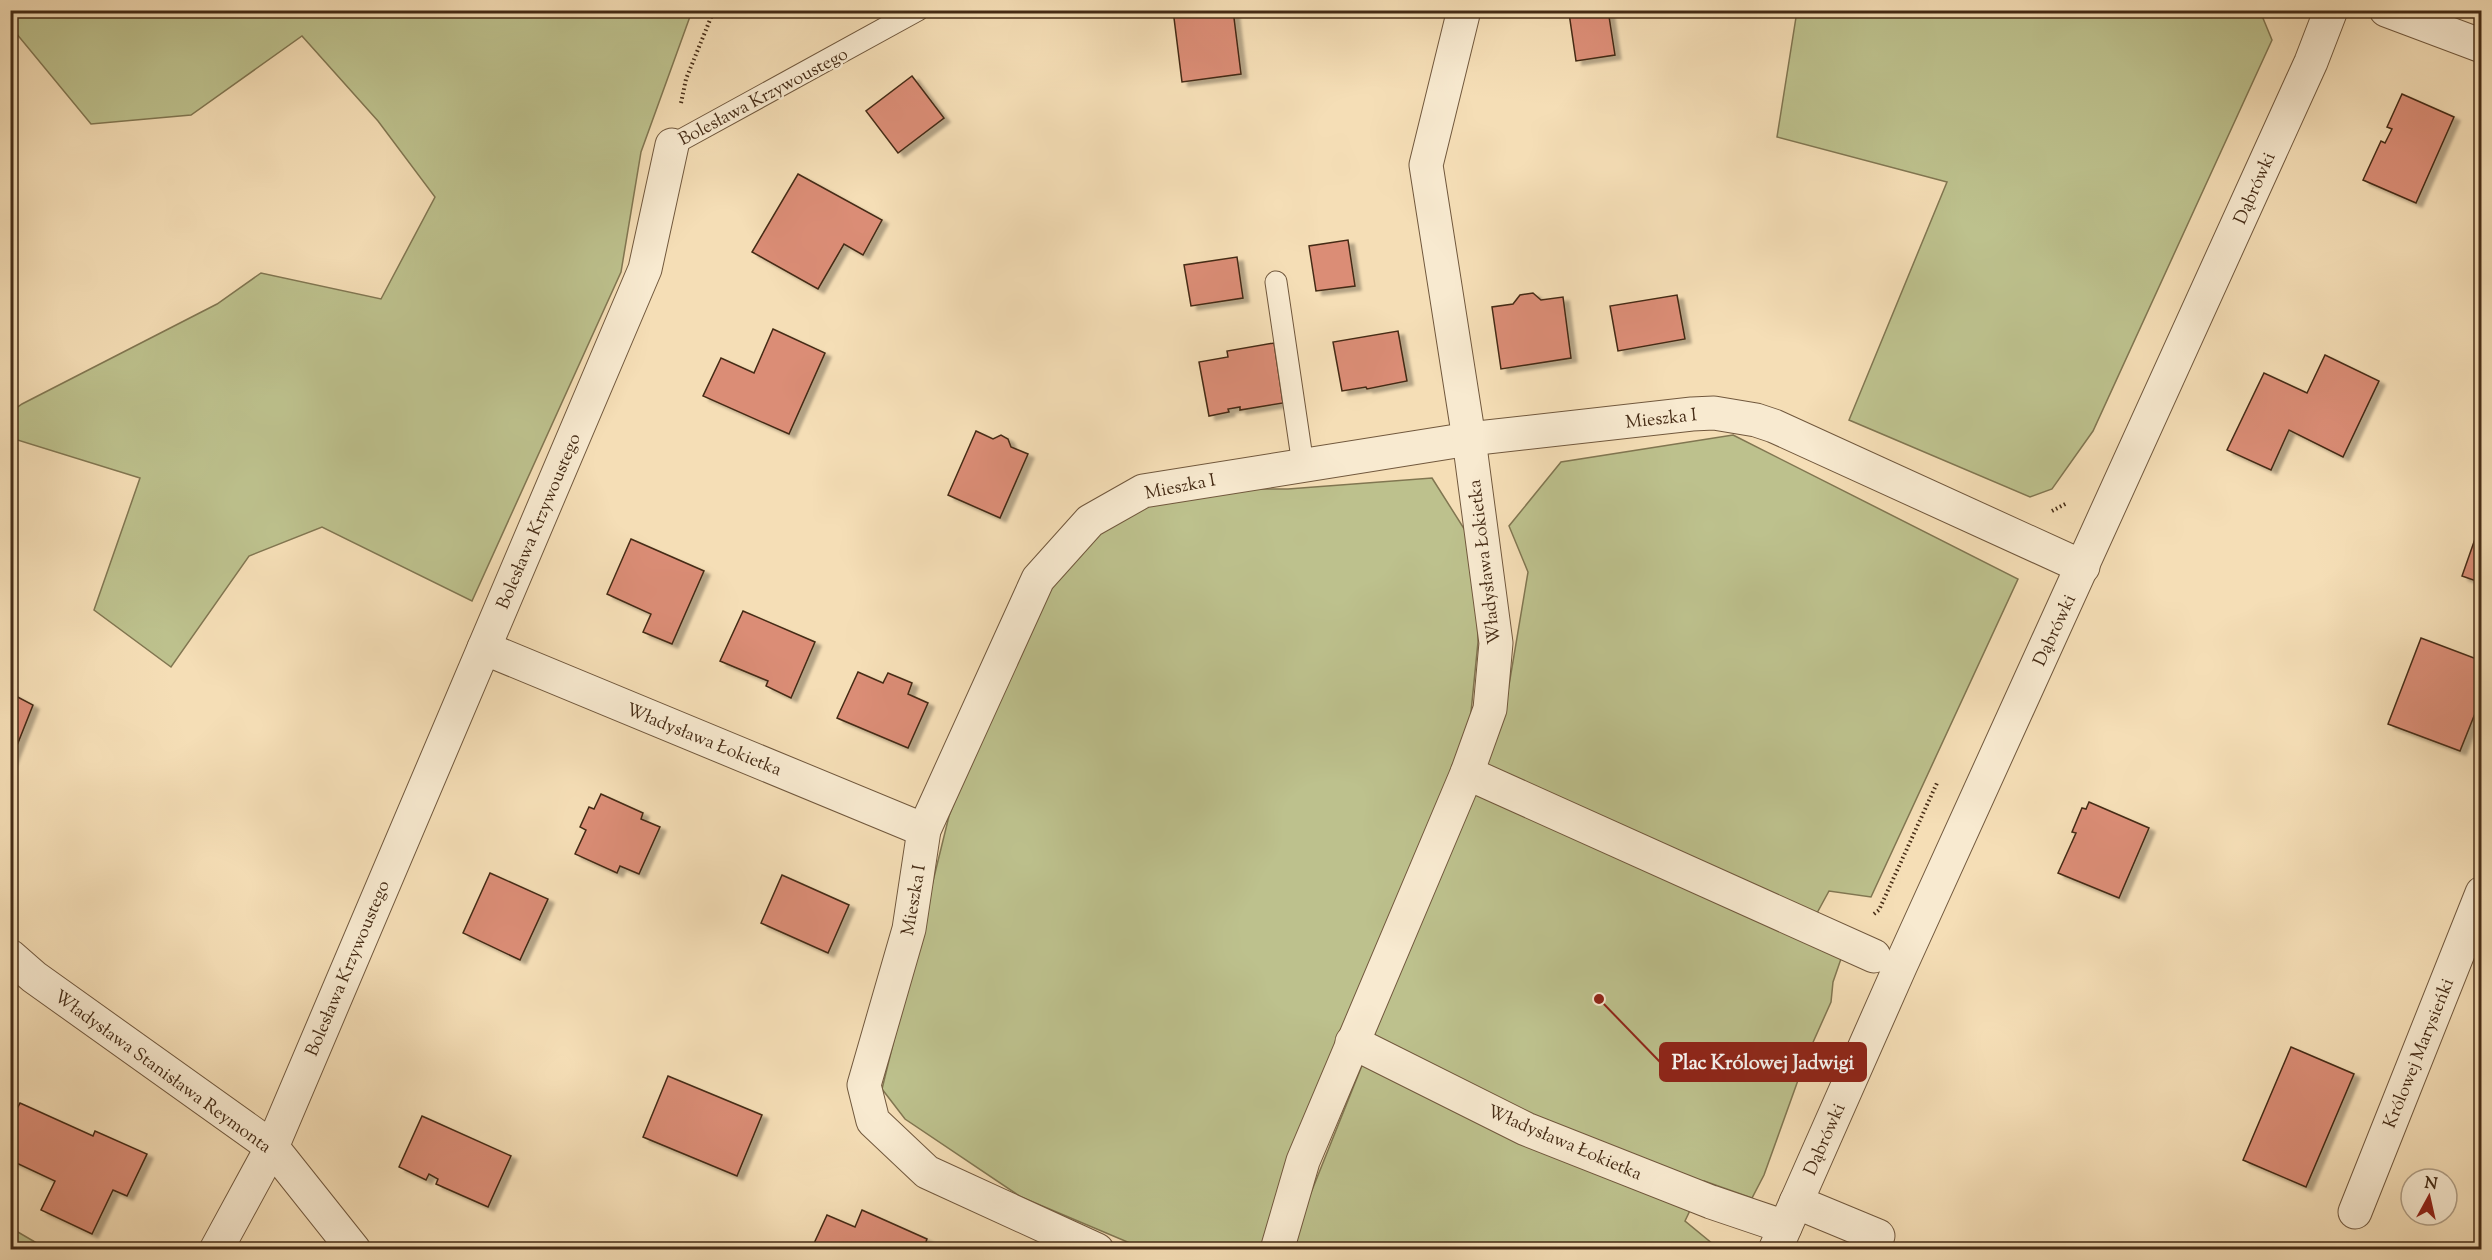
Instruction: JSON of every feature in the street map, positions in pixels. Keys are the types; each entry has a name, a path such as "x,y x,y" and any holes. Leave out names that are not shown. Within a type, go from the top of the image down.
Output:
{"street":[{"name":"Władysława Łokietka","path":"1277,1250 1303,1161 1467,773 1490,709 1496,643 1469,439 1426,165 1464,10"},
{"name":"Dąbrówki","path":"1783,1235 1900,967 2306,73 2331,10"},
{"path":"2386,10 2481,46"},
{"name":"Bolesława Krzywoustego","path":"216,1250 272,1147 645,269 672,145"},
{"name":"Mieszka I","path":"1097,1250 927,1172 873,1121 864,1085 909,929 924,830 1038,579 1090,521 1143,491 1469,439 1714,413 1756,420 1796,436 2083,567"},
{"name":"Władysława Łokietka","path":"484,648 924,830"},
{"path":"1467,773 1874,956"},
{"name":"Królowej Marysieńki","path":"2355,1212 2481,893"},
{"name":"Władysława Stanisława Reymonta","path":"10,956 34,977 272,1147 354,1250"},
{"name":"Władysława Łokietka","path":"1352,1042 1526,1129 1711,1202 1783,1235 1878,1236"}],"lane":[{"name":"Bolesława Krzywoustego","path":"672,145 918,10"},
{"path":"1276,282 1303,465"}],"path":[{"path":"672,145 686,79 714,10"},
{"path":"1873,915 1879,910 1940,779"}],"green space":[{"path":"11,10 692,11 641,152 621,272 472,601 322,527 249,556 171,667 94,610 140,478 11,438 11,412 22,404 217,304 261,273 381,299 435,197 378,121 302,36 191,115 91,124 11,27"},
{"path":"1797,11 2260,11 2272,40 2093,431 2052,489 2030,497 1849,420 1947,182 1777,137"},
{"path":"1733,435 2018,579 1871,897 1829,891 1804,937 1842,956 1833,982 1831,1002 1806,1058 1764,1175 1752,1198 1704,1181 1685,1221 1719,1249 1288,1250 1505,709 1528,572 1509,526 1561,462"},
{"path":"1432,478 1475,546 1478,642 1470,722 1266,1249 1144,1249 1021,1197 905,1119 882,1089 949,816 999,691 1049,583 1094,532 1138,506 1239,489 1288,489"},
{"path":"11,1228 47,1249 11,1249"}],"building":[{"path":"1173,10 1233,10 1241,74 1182,82"},
{"path":"1608,10 1615,55 1576,61 1569,13"},
{"path":"912,76 944,118 898,153 866,111"},
{"path":"2402,94 2454,117 2416,203 2363,180 2381,141 2385,143 2392,129 2387,127"},
{"path":"798,174 882,220 863,255 844,244 818,289 752,252"},
{"path":"1348,240 1355,286 1316,291 1309,246"},
{"path":"1237,257 1243,298 1191,306 1184,265"},
{"path":"1533,293 1541,300 1563,297 1571,358 1501,369 1492,307 1513,304 1520,295"},
{"path":"1677,295 1685,339 1618,351 1610,306"},
{"path":"773,329 825,353 789,434 703,396 721,358 754,373"},
{"path":"1398,331 1407,381 1367,389 1366,387 1342,391 1333,342"},
{"path":"1274,343 1283,403 1240,410 1240,407 1228,409 1229,412 1209,416 1199,362 1228,357 1227,351"},
{"path":"2325,355 2379,381 2343,457 2289,430 2271,470 2227,450 2264,373 2307,393"},
{"path":"976,431 993,439 1001,435 1008,439 1011,447 1028,454 1000,518 948,495"},
{"path":"2482,519 2482,583 2462,576"},
{"path":"631,539 704,571 672,644 643,632 651,614 607,594"},
{"path":"743,611 815,642 791,698 766,686 768,681 720,661"},
{"path":"2421,638 2482,661 2482,696 2460,751 2388,724"},
{"path":"858,672 883,683 888,673 912,683 908,694 928,703 908,748 837,718"},
{"path":"10,693 33,705 10,763"},
{"path":"601,794 643,813 641,819 660,827 639,874 620,866 617,873 575,854 586,830 580,827 589,807 594,809"},
{"path":"2089,802 2149,828 2119,898 2058,873 2076,833 2072,832 2082,808 2086,809"},
{"path":"490,873 548,899 520,960 463,933"},
{"path":"782,875 849,905 828,953 761,923"},
{"path":"2291,1047 2354,1074 2306,1187 2243,1160"},
{"path":"668,1076 762,1115 737,1176 643,1137"},
{"path":"20,1103 93,1136 95,1131 147,1154 127,1196 113,1190 92,1234 41,1210 55,1181 10,1160 10,1123"},
{"path":"422,1116 511,1156 488,1207 436,1184 438,1179 429,1174 426,1180 399,1167"},
{"path":"862,1210 927,1239 923,1250 811,1250 827,1215 855,1227"}],"place":[{"name":"Plac Królowej Jadwigi","path":"1599,999"}]}
